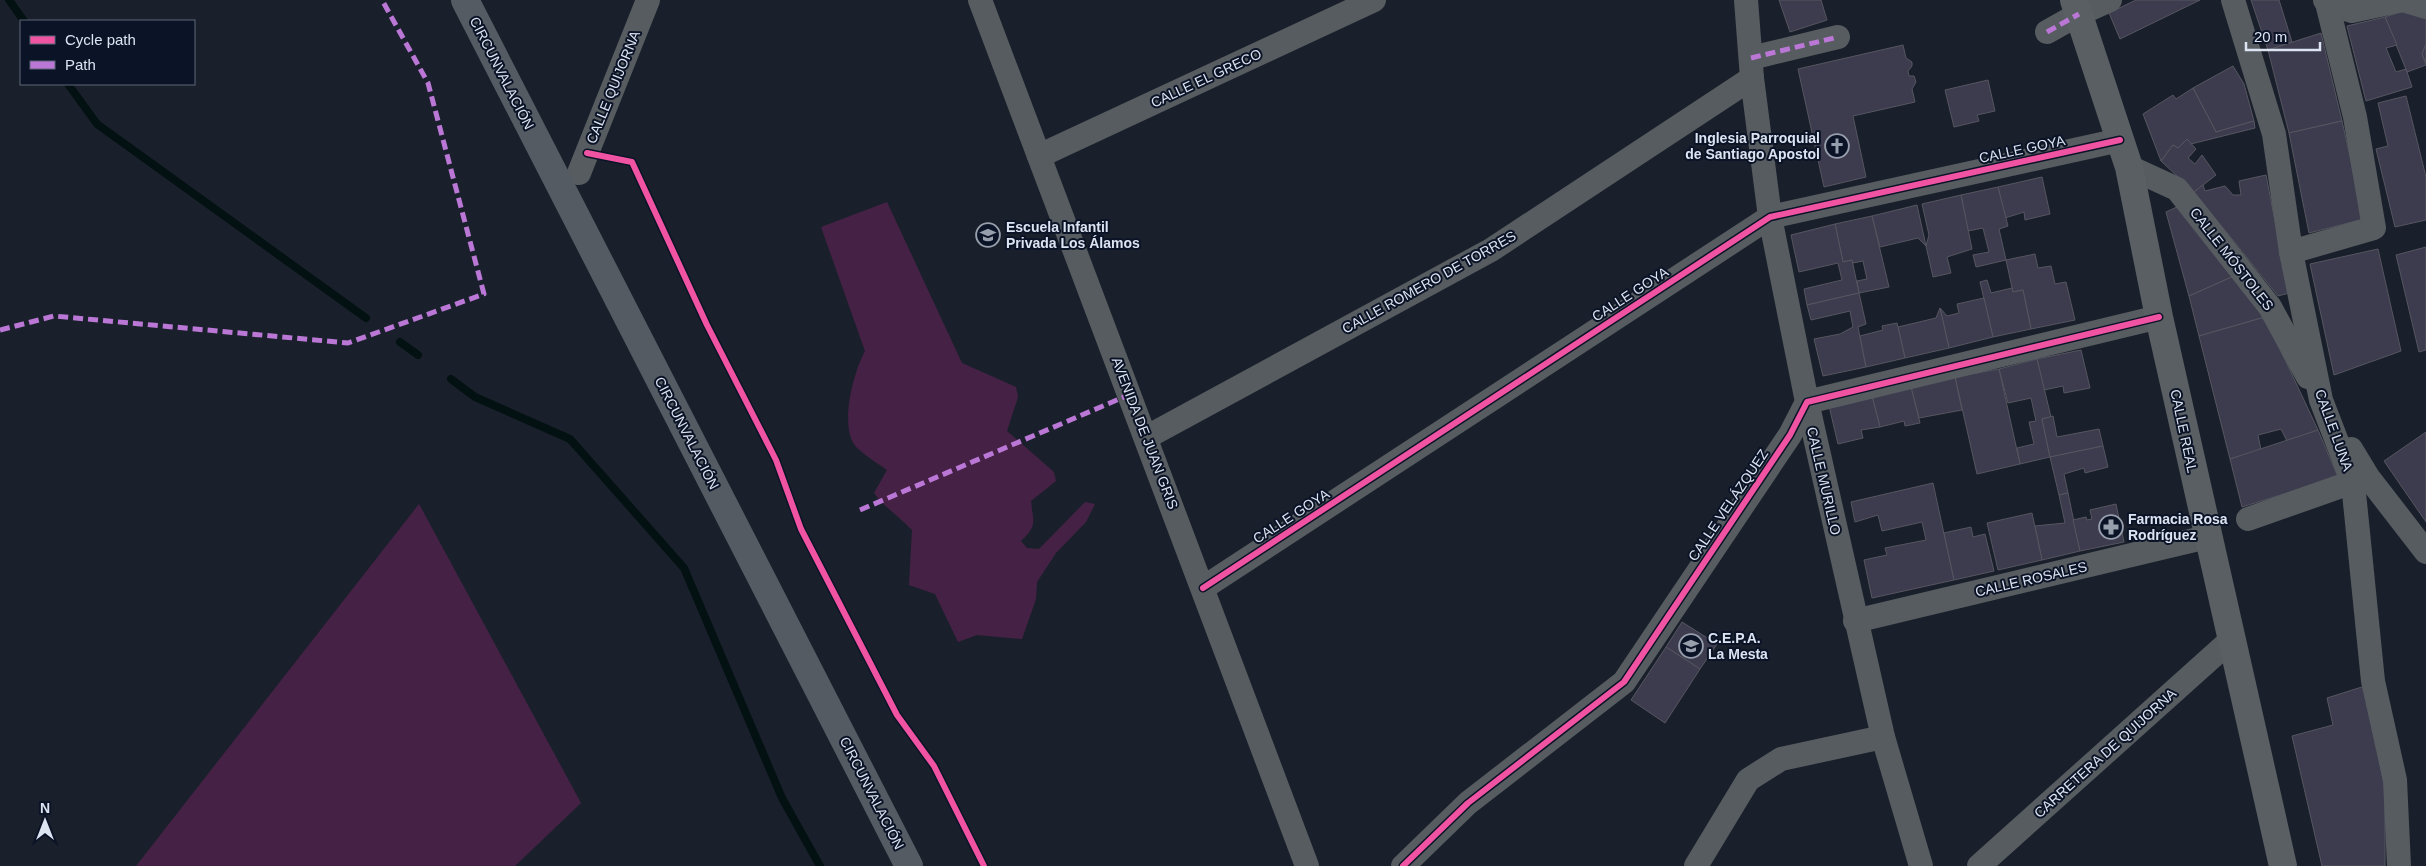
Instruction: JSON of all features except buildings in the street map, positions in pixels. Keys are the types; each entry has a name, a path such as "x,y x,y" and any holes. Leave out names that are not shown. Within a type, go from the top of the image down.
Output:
{"highway":[{"name":"CIRCUNVALACIÓN","path":"465,0 910,866"}],"street":[{"name":"CALLE QUIJORNA","path":"579,173 648,0"},
{"name":"AVENIDA DE JUAN GRIS","path":"980,0 1038,156 1147,437 1307,866"},
{"name":"CALLE EL GRECO","path":"1038,156 1374,0"},
{"name":"CALLE MURILLO","path":"1746,0 1752,68 1770,217 1807,402 1855,621 1883,737 1922,866"},
{"path":"2047,32 2076,7 2110,0"},
{"name":"CALLE LUNA","path":"2233,0 2274,134 2291,252 2320,400 2361,480 2373,681 2394,780 2398,866"},
{"path":"2326,2 2352,11 2403,0 2426,7"},
{"path":"2291,252 2374,228 2354,117 2326,2"},
{"name":"CALLE REAL","path":"2076,7 2129,167 2159,318 2283,866"},
{"name":"CALLE ROMERO DE TORRES","path":"1147,437 1491,250 1752,68 1838,37"},
{"name":"CALLE GOYA","path":"1203,588 1770,217 2120,140"},
{"name":"CALLE MÓSTOLES","path":"2129,167 2177,189 2270,307 2320,400"},
{"path":"1807,402 2159,318"},
{"name":"CALLE VELÁZQUEZ","path":"1403,866 1468,803 1624,682 1790,435 1807,402"},
{"path":"2248,519 2361,480 2426,552"},
{"name":"CALLE ROSALES","path":"1855,621 2208,537"},
{"name":"CARRETERA DE QUIJORNA","path":"1979,866 2231,640"},
{"path":"1696,866 1748,780 1781,759 1883,737"}],"shaded area":[{"path":"887,202 962,363 1016,387 1018,397 1007,431 1054,472 1056,481 1031,501 1032,527 1021,541 1027,548 1039,549 1085,502 1095,504 1086,522 1056,553 1037,582 1036,599 1022,639 977,635 958,642 935,594 909,585 912,530 874,493 887,470 857,447 850,435 848,411 850,397 865,351 821,227"},
{"path":"419,504 581,803 515,866 136,866"}],"waterway":[{"path":"9,0 23,20"},
{"path":"69,85 97,124 366,318"},
{"path":"400,342 418,355"},
{"path":"451,379 475,397 570,439 684,568 782,798 820,866"}],"marked path":[{"path":"0,330 54,316 348,343 484,294 428,83 382,0"},
{"path":"2047,32 2079,14"},
{"path":"1751,58 1838,37"},
{"path":"860,510 1131,394"}],"cycle path":[{"path":"1203,588 1770,217 2120,140"},
{"path":"587,153 632,162 707,325 776,460 801,529 897,715 934,766 984,866"},
{"path":"1403,866 1468,803 1624,682 1790,435 1807,402 2159,317"}],"place":[{"name":"Inglesia Parroquial de Santiago Apostol","path":"1837,146"},
{"name":"Escuela Infantil Privada Los Álamos","path":"988,235"},
{"name":"Farmacia Rosa Rodríguez","path":"2111,527"},
{"name":"C.E.P.A. La Mesta","path":"1691,646"}]}
